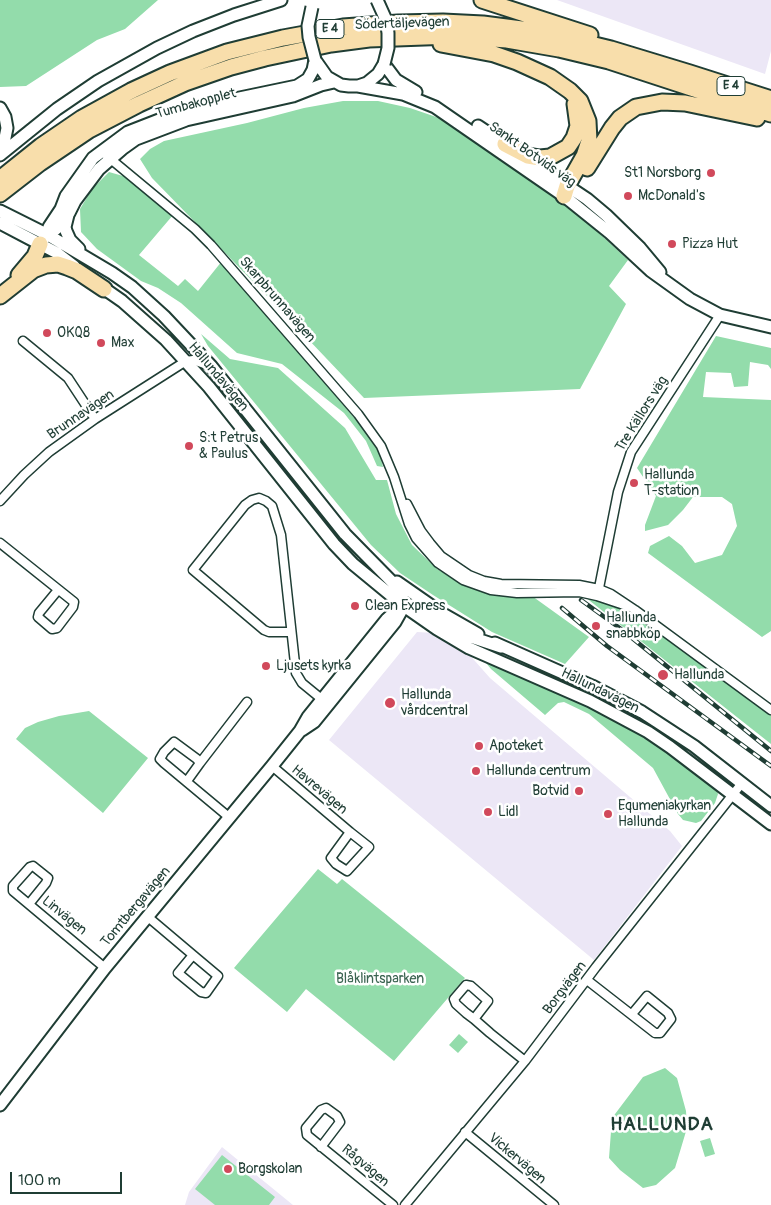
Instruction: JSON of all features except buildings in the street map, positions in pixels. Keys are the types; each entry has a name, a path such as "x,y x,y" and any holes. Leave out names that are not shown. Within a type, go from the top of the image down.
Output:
{"highway":[{"path":"482,0 642,52 690,73"},
{"name":"Södertäljevägen","path":"0,178 41,146 82,118 131,90 227,52 283,38 343,27 443,22 501,26 537,31 611,49 771,99"},
{"name":"E 4","path":"0,194 40,163 89,130 185,83 230,67 331,44 403,37 452,36 507,40 559,49 609,61 771,114"},
{"path":"403,37 494,54 538,70 570,91 580,101 590,130 587,151 568,191"},
{"path":"505,144 528,156 540,158 550,157 568,147 574,138 578,126 576,104 570,91"},
{"path":"568,191 620,118 636,107 662,102 685,103 771,121"},
{"path":"4,292 35,256 44,239"},
{"path":"4,292 33,270 46,265 58,264 77,271 104,288"}],"main road":[{"path":"0,155 65,103 148,52 193,31 234,15 278,1 291,0"},
{"path":"358,86 373,78 384,64 388,48 386,20 377,0"},
{"path":"314,4 309,31 310,48 317,67 334,82"},
{"name":"Sankt Botvids väg","path":"384,64 402,85 448,108 505,144 568,191 651,272 669,283 690,300 720,315 771,327"},
{"name":"Tumbakopplet","path":"44,239 56,229 69,213 106,155 128,132 187,110 297,86 308,79 317,67"},
{"name":"Sankt Botvids väg","path":"334,82 341,85 403,94 435,107 568,191"},
{"name":"Tumbakopplet","path":"30,225 44,223 93,158 106,155 136,139 166,127 200,116 293,96 334,82"},
{"path":"0,108 5,117 7,128 0,148"},
{"name":"Tumbakopplet","path":"44,239 66,196"},
{"name":"Hallundavägen","path":"0,211 30,225 57,253 122,300 146,320 209,387 334,544 353,564 404,606 436,630 469,648 624,718 670,747 771,824"},
{"path":"69,213 65,227 70,240 110,272"},
{"name":"Hallundavägen","path":"4,225 44,239 110,272 148,301 188,340 211,366 345,534 401,591 404,606"},
{"path":"353,564 386,598 391,621 410,617 417,618 436,630"},
{"name":"Hallundavägen","path":"382,570 443,614 501,647"},
{"name":"Hallundavägen","path":"404,606 414,605 462,634 501,647 592,686 642,712 694,746 771,806"},
{"name":"Tomtbergavägen","path":"0,1105 105,968 230,818 300,731 308,717 325,702 404,606"}],"street":[{"name":"Skarpbrunnavägen","path":"106,155 195,229 224,258 358,414 381,446 400,492 421,531 441,556 468,575 484,581 501,584 579,584 598,592 611,594 771,710"},
{"name":"Tre Källors väg","path":"598,592 618,492 631,452 720,315"},
{"path":"188,340 186,361 198,361 211,366"},
{"path":"23,341 68,378 95,419"},
{"name":"Brunnavägen","path":"0,501 49,452 95,419 186,361"},
{"path":"291,632 269,632 264,630 193,570 246,505 252,500 259,498 272,506 281,535 296,673 302,683 325,702"},
{"path":"0,543 74,602 73,607 57,628 52,629 38,617 39,613 58,590"},
{"path":"187,781 247,702"},
{"path":"200,763 174,742 160,759 230,818"},
{"name":"Havrevägen","path":"272,766 369,847 347,871 336,864 331,858 350,832"},
{"name":"Borgvägen","path":"405,1205 525,1061 742,783"},
{"name":"Linvägen","path":"29,904 48,878 33,866 30,866 13,888 13,891 105,968"},
{"path":"148,917 218,976 206,993 201,992 178,973 193,955"},
{"path":"587,980 655,1033 660,1033 671,1019 668,1013 647,996 632,1014"},
{"path":"474,1019 488,1001 471,986 466,985 454,999 454,1002 474,1019 525,1061"},
{"name":"Rågvägen","path":"321,1147 340,1122 338,1116 326,1108 321,1110 306,1131 307,1135 321,1147 393,1205"},
{"name":"Vickervägen","path":"465,1132 554,1205"}],"shaded area":[{"path":"557,0 771,0 771,51 765,74"},
{"path":"417,632 434,633 467,652 490,678 670,831 682,846 594,960 329,740"},
{"name":"Borgskolan","path":"222,1147 293,1205 185,1205 189,1192"}],"green space":[{"path":"0,0 158,0 125,29 97,40 26,86 0,87"},
{"path":"343,101 378,101 410,108 445,120 583,218 628,260 609,286 626,304 580,389 364,398 152,178 140,159 150,149 164,141 247,123 304,108"},
{"path":"109,172 123,176 173,215 139,255 178,286 185,279 198,291 222,261 378,446 383,467 377,466 366,441 344,413 282,364 237,353 181,303 158,288 141,281 97,249 81,232 80,209 92,189"},
{"path":"201,334 230,359 278,368 345,428 376,480 387,480 396,514 412,545 437,569 457,581 485,592 505,596 532,596 589,637 565,664 492,632 400,573 371,545 208,346"},
{"path":"716,336 771,348 771,369 768,365 750,362 748,386 734,387 731,373 706,372 703,397 771,400 771,631 762,637 648,553 650,546 669,536 682,546 695,563 722,555 737,526 732,504 722,497 693,497 668,525 645,531 645,525 656,496 637,468"},
{"path":"585,597 623,609 649,625 771,715 771,744"},
{"path":"486,663 492,663 581,702 618,721 659,746 716,787 718,794 715,803 701,821 696,823 683,820 653,768 589,714 564,702 558,703 545,715"},
{"path":"89,711 148,758 103,813 16,739 25,728 38,722"},
{"name":"Blåklintsparken","path":"318,869 337,884 342,879 465,978 394,1061 306,989 287,1012 234,968"},
{"path":"459,1034 468,1042 458,1053 449,1045"},
{"path":"665,1068 677,1078 686,1111 687,1128 675,1168 656,1185 643,1188 620,1170 609,1158 612,1118 643,1077"},
{"path":"710,1138 715,1154 705,1157 700,1141"},
{"name":"Borgskolan","path":"222,1155 275,1197 269,1205 215,1205 195,1189"}],"railway":[{"path":"581,600 621,629 771,751"},
{"path":"562,608 607,646 771,766"}],"place":[{"name":"St1 Norsborg","path":"711,173"},
{"name":"McDonald's","path":"628,196"},
{"name":"Pizza Hut","path":"672,244"},
{"name":"OKQ8","path":"47,333"},
{"name":"Max","path":"101,343"},
{"name":"S:t Petrus & Paulus","path":"189,446"},
{"name":"Hallunda T-station","path":"634,483"},
{"name":"Clean Express","path":"355,606"},
{"name":"Hallunda snabbköp","path":"596,626"},
{"name":"Ljusets kyrka","path":"266,666"},
{"name":"Hallunda","path":"663,675"},
{"name":"Hallunda vårdcentral","path":"390,703"},
{"name":"Apoteket","path":"479,746"},
{"name":"Hallunda centrum","path":"476,771"},
{"name":"Botvid","path":"579,791"},
{"name":"Lidl","path":"488,812"},
{"name":"Equmeniakyrkan Hallunda","path":"608,814"},
{"name":"Borgskolan","path":"228,1169"}],"district":[{"name":"HALLUNDA","path":"662,1125"}]}
